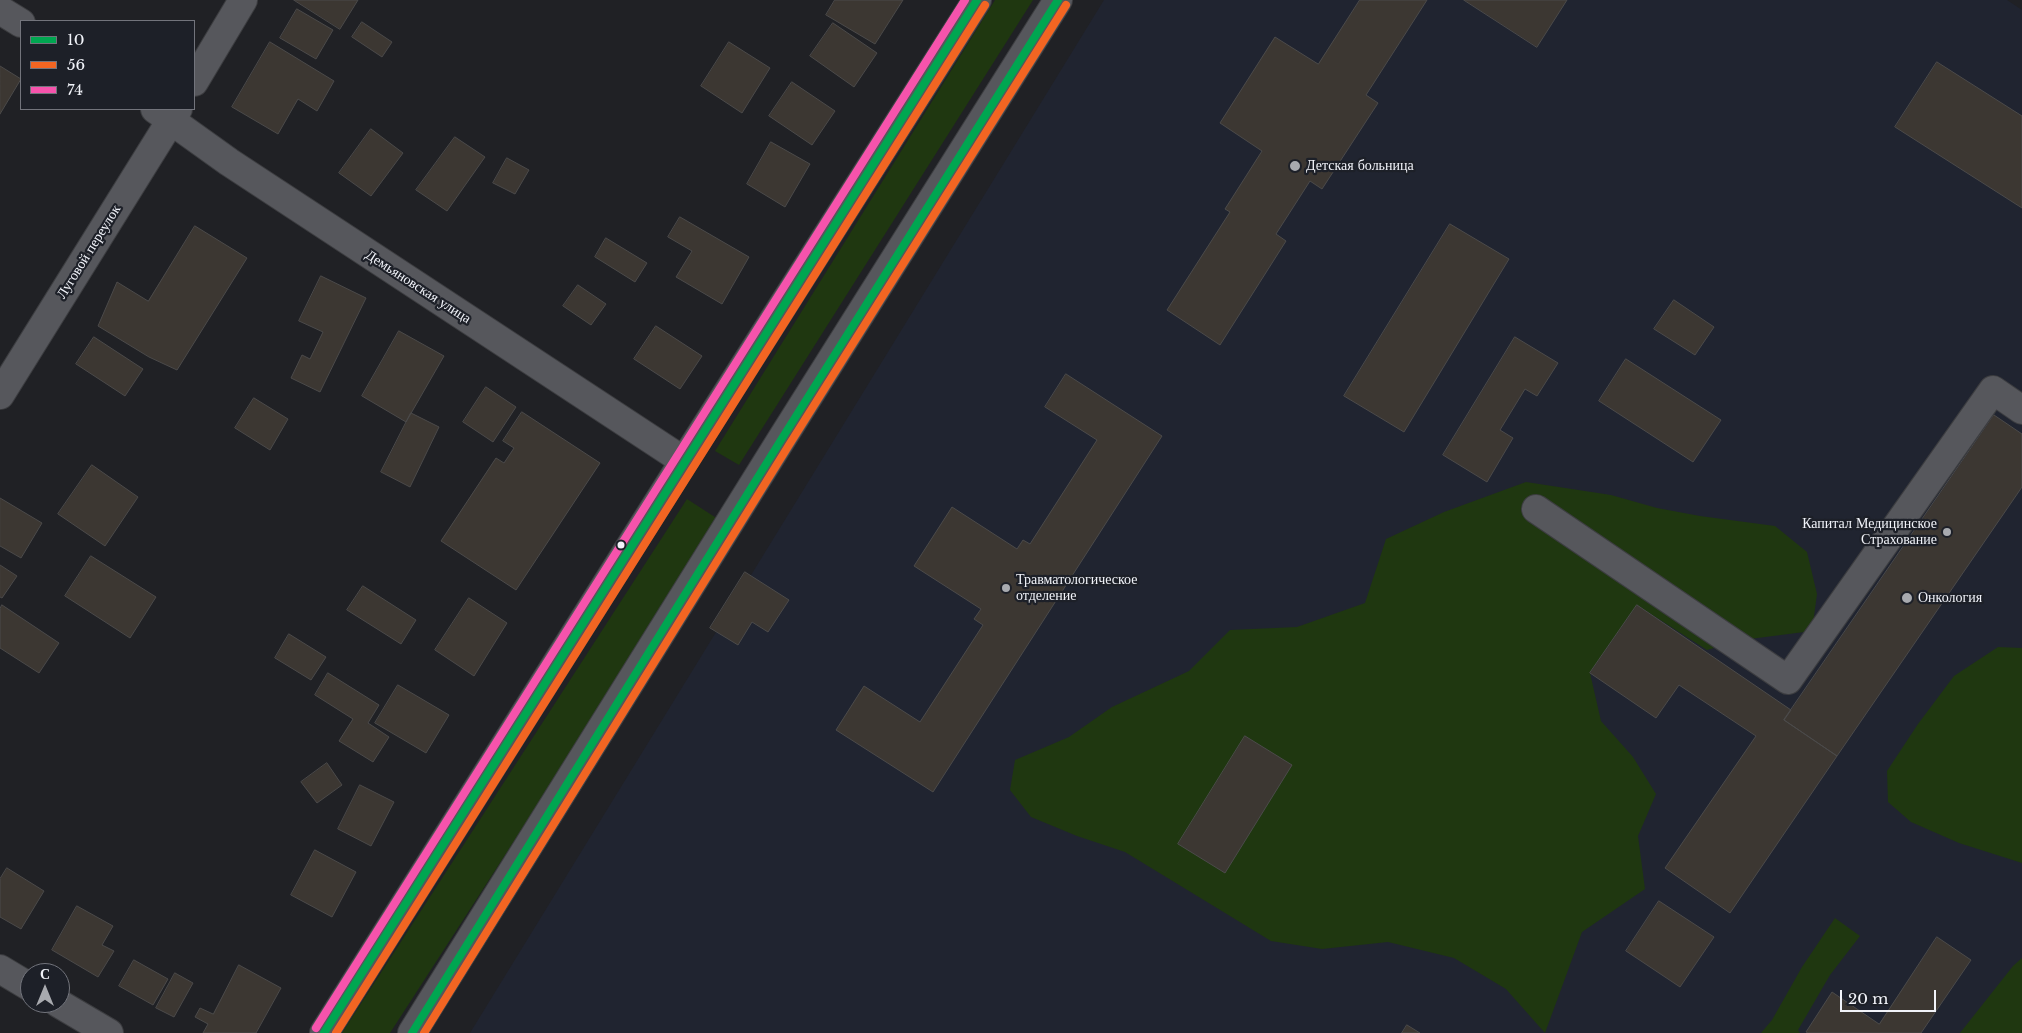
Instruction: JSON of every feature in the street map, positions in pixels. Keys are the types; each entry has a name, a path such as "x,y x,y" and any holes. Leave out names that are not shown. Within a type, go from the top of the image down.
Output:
{"street":[{"path":"195,80 243,0"},
{"path":"324,1033 977,0"},
{"path":"412,1033 1058,0"},
{"path":"0,10 20,22"},
{"name":"Демьяновская улица","path":"168,112 229,162 684,461"},
{"name":"Луговой переулок","path":"0,395 168,112"},
{"path":"1536,509 1788,680 1993,390 2022,410"},
{"path":"0,970 20,981"},
{"path":"70,1010 109,1033"}],"shaded area":[{"path":"1104,0 2007,0 2022,10 2022,1033 470,1033"}],"green space":[{"path":"995,0 1033,0 739,465 715,451"},
{"path":"1526,482 1611,495 1657,508 1700,516 1775,526 1807,552 1817,594 1812,631 1742,640 1707,650 1637,605 1590,673 1601,721 1633,757 1656,794 1638,836 1645,889 1582,932 1545,1033 1506,989 1454,958 1388,942 1322,949 1271,941 1125,852 1077,836 1031,817 1010,790 1015,760 1069,737 1112,707 1189,671 1230,630 1297,627 1365,603 1386,539 1444,512"},
{"path":"687,499 721,521 390,1033 342,1033"},
{"path":"1998,647 2022,648 2022,863 1959,843 1911,822 1888,802 1887,771 1918,724 1954,676"},
{"path":"1835,918 1860,936 1830,975 1798,1030 1800,1033 1761,1033 1772,1020 1802,967"},
{"path":"2022,958 2022,1033 1960,1033 2013,966"}],"building":[{"path":"294,0 358,0 340,29"},
{"path":"835,0 903,0 875,44 826,15"},
{"name":"Детская больница","path":"1360,0 1427,0 1366,95 1378,103 1322,189 1310,181 1276,234 1286,241 1220,345 1167,310 1230,212 1225,209 1262,151 1220,123 1275,37 1318,64"},
{"path":"1464,0 1567,0 1537,47"},
{"path":"297,9 333,30 316,59 280,38"},
{"path":"362,22 392,42 382,57 352,37"},
{"path":"833,23 877,53 854,87 810,56"},
{"path":"270,42 334,81 317,111 298,99 278,134 232,107"},
{"path":"729,42 770,68 742,113 701,86"},
{"path":"1937,62 2022,116 2022,208 1895,127"},
{"path":"0,66 20,78 20,81 0,114"},
{"path":"792,82 835,111 812,145 769,116"},
{"path":"371,129 403,153 371,196 339,173"},
{"path":"455,137 485,157 447,211 416,190"},
{"path":"771,142 810,164 785,207 747,184"},
{"path":"507,158 529,170 515,194 493,183"},
{"path":"680,217 749,257 722,304 676,277 692,251 668,237"},
{"path":"1450,224 1509,259 1404,432 1344,396"},
{"path":"195,226 247,258 177,370 149,357 98,326 117,282 148,301"},
{"path":"606,238 647,263 635,282 595,257"},
{"path":"321,276 366,298 320,392 291,378 302,355 310,359 323,332 299,321"},
{"path":"578,285 606,304 591,325 563,306"},
{"path":"1674,300 1714,327 1695,355 1654,329"},
{"path":"656,326 702,356 680,389 634,359"},
{"path":"399,331 444,356 406,422 362,396"},
{"path":"94,337 143,369 125,396 76,364"},
{"path":"1515,337 1558,363 1537,396 1525,389 1500,430 1513,438 1487,482 1443,455"},
{"path":"1626,359 1721,420 1693,462 1599,401"},
{"name":"Травматологическое отделение","path":"1066,374 1162,436 933,792 836,730 864,686 920,722 983,625 974,619 981,609 914,566 952,507 1017,549 1023,540 1030,544 1097,440 1045,407"},
{"path":"486,387 516,407 493,442 463,422"},
{"path":"254,398 288,419 270,450 235,428"},
{"path":"522,412 600,463 516,590 441,541 496,458 504,463 514,448 503,441"},
{"path":"411,413 439,427 410,487 381,472"},
{"name":"Онкология","path":"1994,415 2022,434 2022,487 1837,756 1784,720"},
{"path":"92,465 138,497 105,546 58,514"},
{"path":"0,498 42,523 21,558 0,546"},
{"path":"91,556 156,597 130,638 65,596"},
{"path":"0,565 17,576 2,598 0,597"},
{"path":"745,572 789,600 768,632 752,622 738,645 710,628"},
{"path":"363,586 416,620 401,644 347,610"},
{"path":"469,598 507,623 474,676 435,650"},
{"path":"2,605 59,643 39,673 0,648 0,609"},
{"path":"1637,605 1791,710 1784,720 1837,756 1730,913 1665,868 1756,736 1679,685 1656,718 1590,673"},
{"path":"289,634 326,657 311,680 275,658"},
{"path":"328,673 379,705 368,723 389,737 373,762 339,741 353,719 315,695"},
{"path":"398,685 449,715 426,753 375,723"},
{"path":"1245,736 1292,765 1225,873 1178,844"},
{"path":"327,763 342,785 317,803 301,782"},
{"path":"360,785 394,802 371,846 338,829"},
{"path":"315,850 356,872 332,917 291,895"},
{"path":"7,868 44,891 21,929 0,917 0,879"},
{"path":"1659,901 1714,937 1680,987 1626,951"},
{"path":"77,906 113,926 102,945 114,951 98,977 52,950"},
{"path":"1937,937 1971,960 1921,1033 1806,1032 1832,992 1879,1024"},
{"path":"134,960 168,979 153,1005 119,986"},
{"path":"239,965 281,988 256,1033 203,1033 208,1024 195,1017 200,1008 213,1014"},
{"path":"175,973 193,983 174,1017 156,1008"},
{"path":"1407,1025 1420,1033 1402,1033"}],"transit line":[{"name":"74","path":"316,1028 965,0"},
{"name":"10","path":"324,1033 977,0"},
{"name":"10","path":"412,1033 781,440 1058,0"},
{"name":"56","path":"336,1033 985,5"},
{"name":"56","path":"424,1033 789,445 1066,5"}],"place":[{"name":"Детская больница","path":"1295,166"},
{"name":"Капитал Медицинское Страхование","path":"1947,532"},
{"name":"Травматологическое отделение","path":"1006,588"},
{"name":"Онкология","path":"1907,598"}]}
